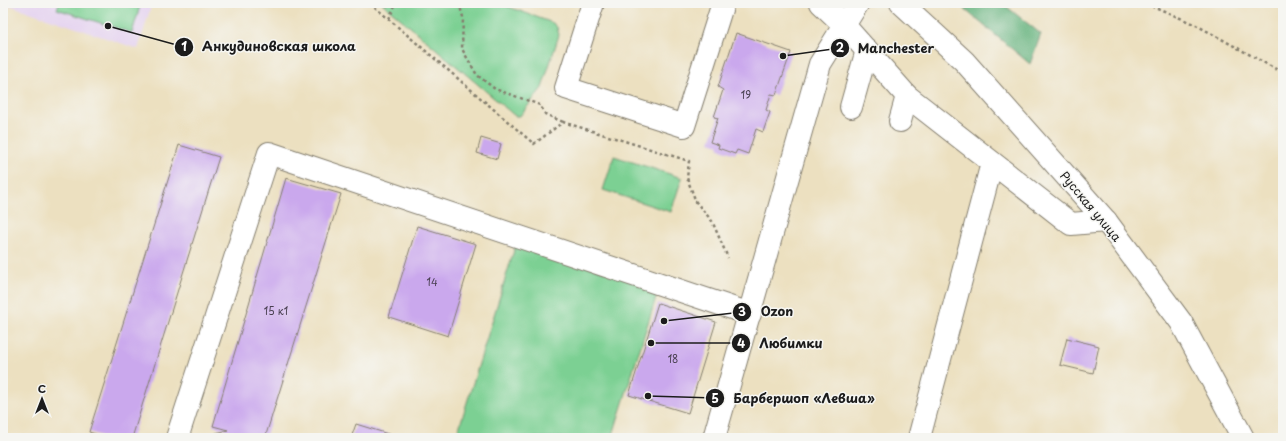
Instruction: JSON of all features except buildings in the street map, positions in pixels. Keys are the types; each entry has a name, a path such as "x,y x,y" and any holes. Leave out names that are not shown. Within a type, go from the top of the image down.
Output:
{"street":[{"path":"593,3 566,88 684,126 723,3"},
{"path":"821,3 844,25 907,96 992,164 1071,224 1106,221"},
{"path":"714,438 820,64 858,3"},
{"name":"Русская улица","path":"901,3 964,61 1106,221 1181,322 1243,438"},
{"path":"851,107 867,50"},
{"path":"900,121 907,96"},
{"path":"177,438 269,153 750,314"},
{"path":"919,438 992,164"}],"path":[{"path":"370,3 534,144 563,122"},
{"path":"389,19 396,3"},
{"path":"459,3 462,17 462,49 477,75 495,89 540,105 545,114 563,122 688,161 687,178 696,202 712,221 728,258"},
{"path":"1146,3 1196,25 1283,73"}],"shaded area":[{"path":"3,3 152,3 138,49"}],"green space":[{"path":"59,3 141,3 132,33 57,9"},
{"path":"382,3 498,3 553,23 557,27 559,35 542,88 520,116 515,116"},
{"path":"957,3 1002,3 1041,34 1030,64"},
{"path":"614,156 682,178 671,212 603,190"},
{"path":"516,244 659,288 612,438 456,438"}],"place":[{"name":"Анкудиновская школа","path":"108,26"},
{"name":"Manchester","path":"783,56"},
{"name":"Ozon","path":"664,321"},
{"name":"Любимки","path":"651,343"},
{"name":"Барбершоп «Левша»","path":"648,396"}]}
